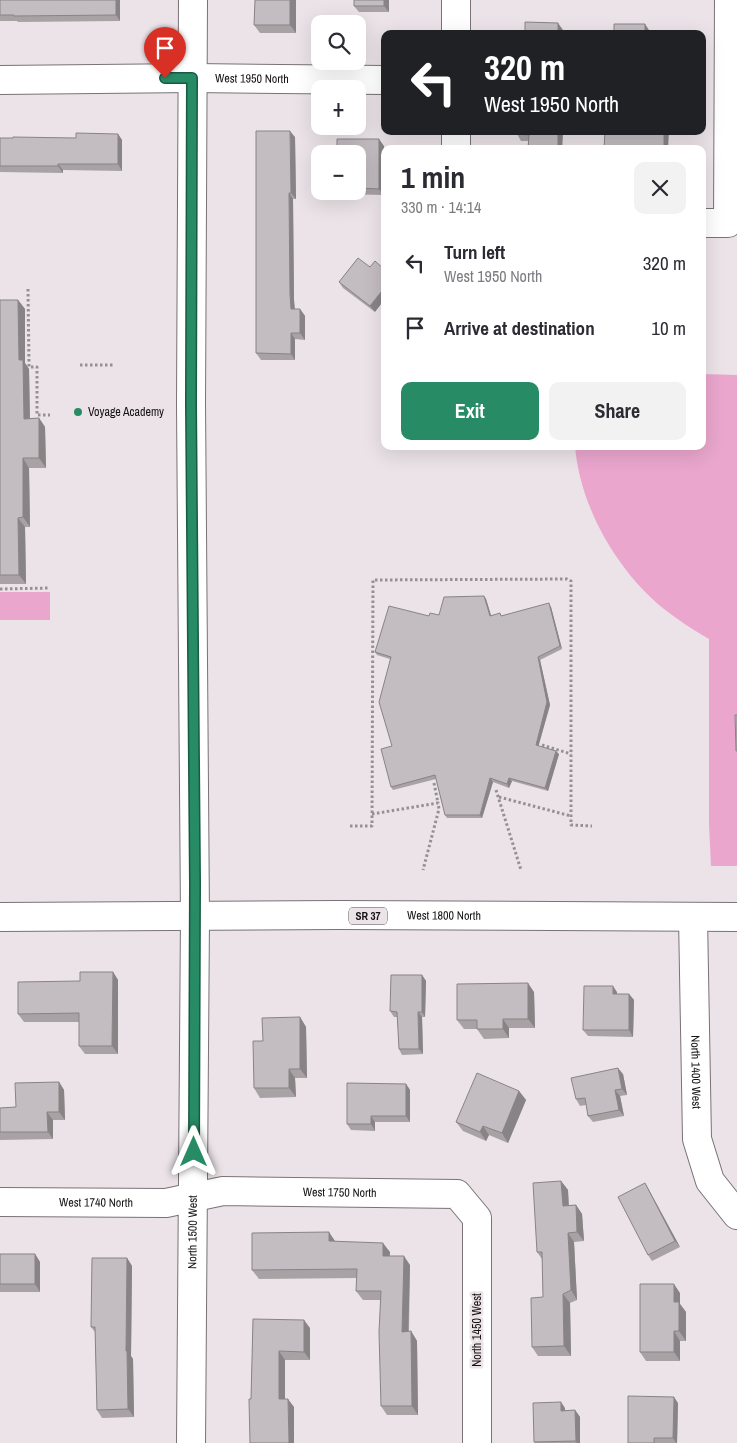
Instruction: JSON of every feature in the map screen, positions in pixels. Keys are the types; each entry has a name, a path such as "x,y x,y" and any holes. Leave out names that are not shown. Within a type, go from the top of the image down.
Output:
{"street":[{"name":"North 1500 West","path":"192,1443 195,917 191,404 193,0"},
{"path":"456,0 456,30"},
{"path":"715,223 729,0"},
{"name":"West 1950 North","path":"0,80 192,78 381,80"},
{"name":"West 1800 North","path":"0,917 347,915 737,917"},
{"name":"North 1400 West","path":"693,917 697,1138 710,1181 737,1216"},
{"name":"West 1750 North","path":"193,1197 224,1191 457,1194 477,1218"},
{"name":"West 1740 North","path":"0,1202 166,1203 193,1197"},
{"name":"North 1450 West","path":"477,1218 477,1443"}],"path":[{"path":"28,290 29,367 37,367 38,415 50,415"},
{"path":"80,365 114,365"},
{"path":"350,826 372,826 373,580 567,579 570,581 570,825 592,826"},
{"path":"0,589 50,588"},
{"path":"542,745 571,754"},
{"path":"423,870 439,809 434,783"},
{"path":"496,790 521,870"},
{"path":"498,797 570,816"},
{"path":"372,814 438,803"}],"shaded area":[{"path":"706,374 737,375 737,866 711,866 709,824 709,639 664,609 631,576 604,536 593,514 584,492 576,450 706,450"},
{"path":"0,592 50,592 50,620 0,620"}],"building":[{"path":"0,0 116,0 116,15 0,15"},
{"path":"255,0 290,0 290,25 254,25"},
{"path":"354,0 384,0 384,6 354,6"},
{"path":"525,22 558,23 558,30 525,30"},
{"path":"614,24 645,24 645,30 614,30"},
{"path":"256,131 290,131 290,294 291,309 300,309 300,333 291,333 291,354 256,353"},
{"path":"76,133 118,134 118,164 0,166 0,138 76,138"},
{"path":"529,135 558,135 558,145 528,145"},
{"path":"605,135 664,135 664,145 604,145"},
{"path":"337,139 379,139 379,189 366,188 366,145 337,145"},
{"path":"358,258 370,267 375,261 381,266 381,292 370,306 339,282"},
{"path":"0,300 18,300 19,360 23,360 24,419 39,418 39,458 23,458 23,517 18,518 19,575 0,575"},
{"path":"484,596 490,616 500,613 501,616 549,603 560,646 538,657 547,702 536,745 556,751 545,788 509,778 507,784 490,778 480,815 445,815 435,775 391,787 381,749 392,746 379,702 391,657 375,652 389,606 429,616 430,613 439,615 444,597"},
{"path":"735,715 737,715 737,751 736,751"},
{"path":"80,972 113,972 112,1046 79,1046 79,1013 18,1014 18,982 80,981"},
{"path":"391,975 422,975 422,1012 418,1012 419,1049 399,1049 397,1012 390,1011"},
{"path":"528,983 528,1019 503,1019 503,1029 477,1029 477,1020 457,1020 457,984"},
{"path":"584,986 613,986 613,994 629,994 629,1030 583,1030"},
{"path":"300,1017 300,1069 289,1069 289,1088 254,1088 253,1041 263,1041 262,1018"},
{"path":"618,1068 622,1089 615,1090 619,1110 588,1116 585,1098 576,1099 571,1078"},
{"path":"477,1073 519,1091 502,1133 483,1126 480,1132 456,1122"},
{"path":"59,1082 59,1112 47,1112 48,1132 0,1132 0,1108 16,1107 15,1083"},
{"path":"347,1083 406,1084 406,1116 371,1116 371,1124 347,1124"},
{"path":"561,1181 563,1206 576,1205 577,1232 568,1233 571,1290 563,1294 564,1346 532,1347 531,1298 543,1297 542,1252 537,1252 533,1183"},
{"path":"645,1183 675,1241 648,1255 618,1197"},
{"path":"329,1232 329,1241 383,1243 383,1256 404,1256 402,1332 411,1331 412,1406 381,1406 379,1332 381,1291 356,1291 357,1269 252,1270 252,1233"},
{"path":"0,1254 35,1254 35,1284 0,1284"},
{"path":"92,1258 127,1258 126,1351 128,1409 97,1410 95,1327 91,1327"},
{"path":"640,1284 674,1284 674,1302 679,1302 679,1331 674,1331 674,1352 640,1352"},
{"path":"253,1319 304,1320 304,1352 279,1351 279,1399 288,1399 289,1443 250,1443 249,1399 251,1399"},
{"path":"628,1396 674,1397 673,1438 654,1438 654,1443 628,1443"},
{"path":"561,1402 561,1411 575,1410 576,1441 534,1442 533,1403"}],"place":[{"name":"Voyage Academy","path":"78,412"}],"route":[{"path":"165,78 192,78 191,404 195,883 194,1152"}]}
